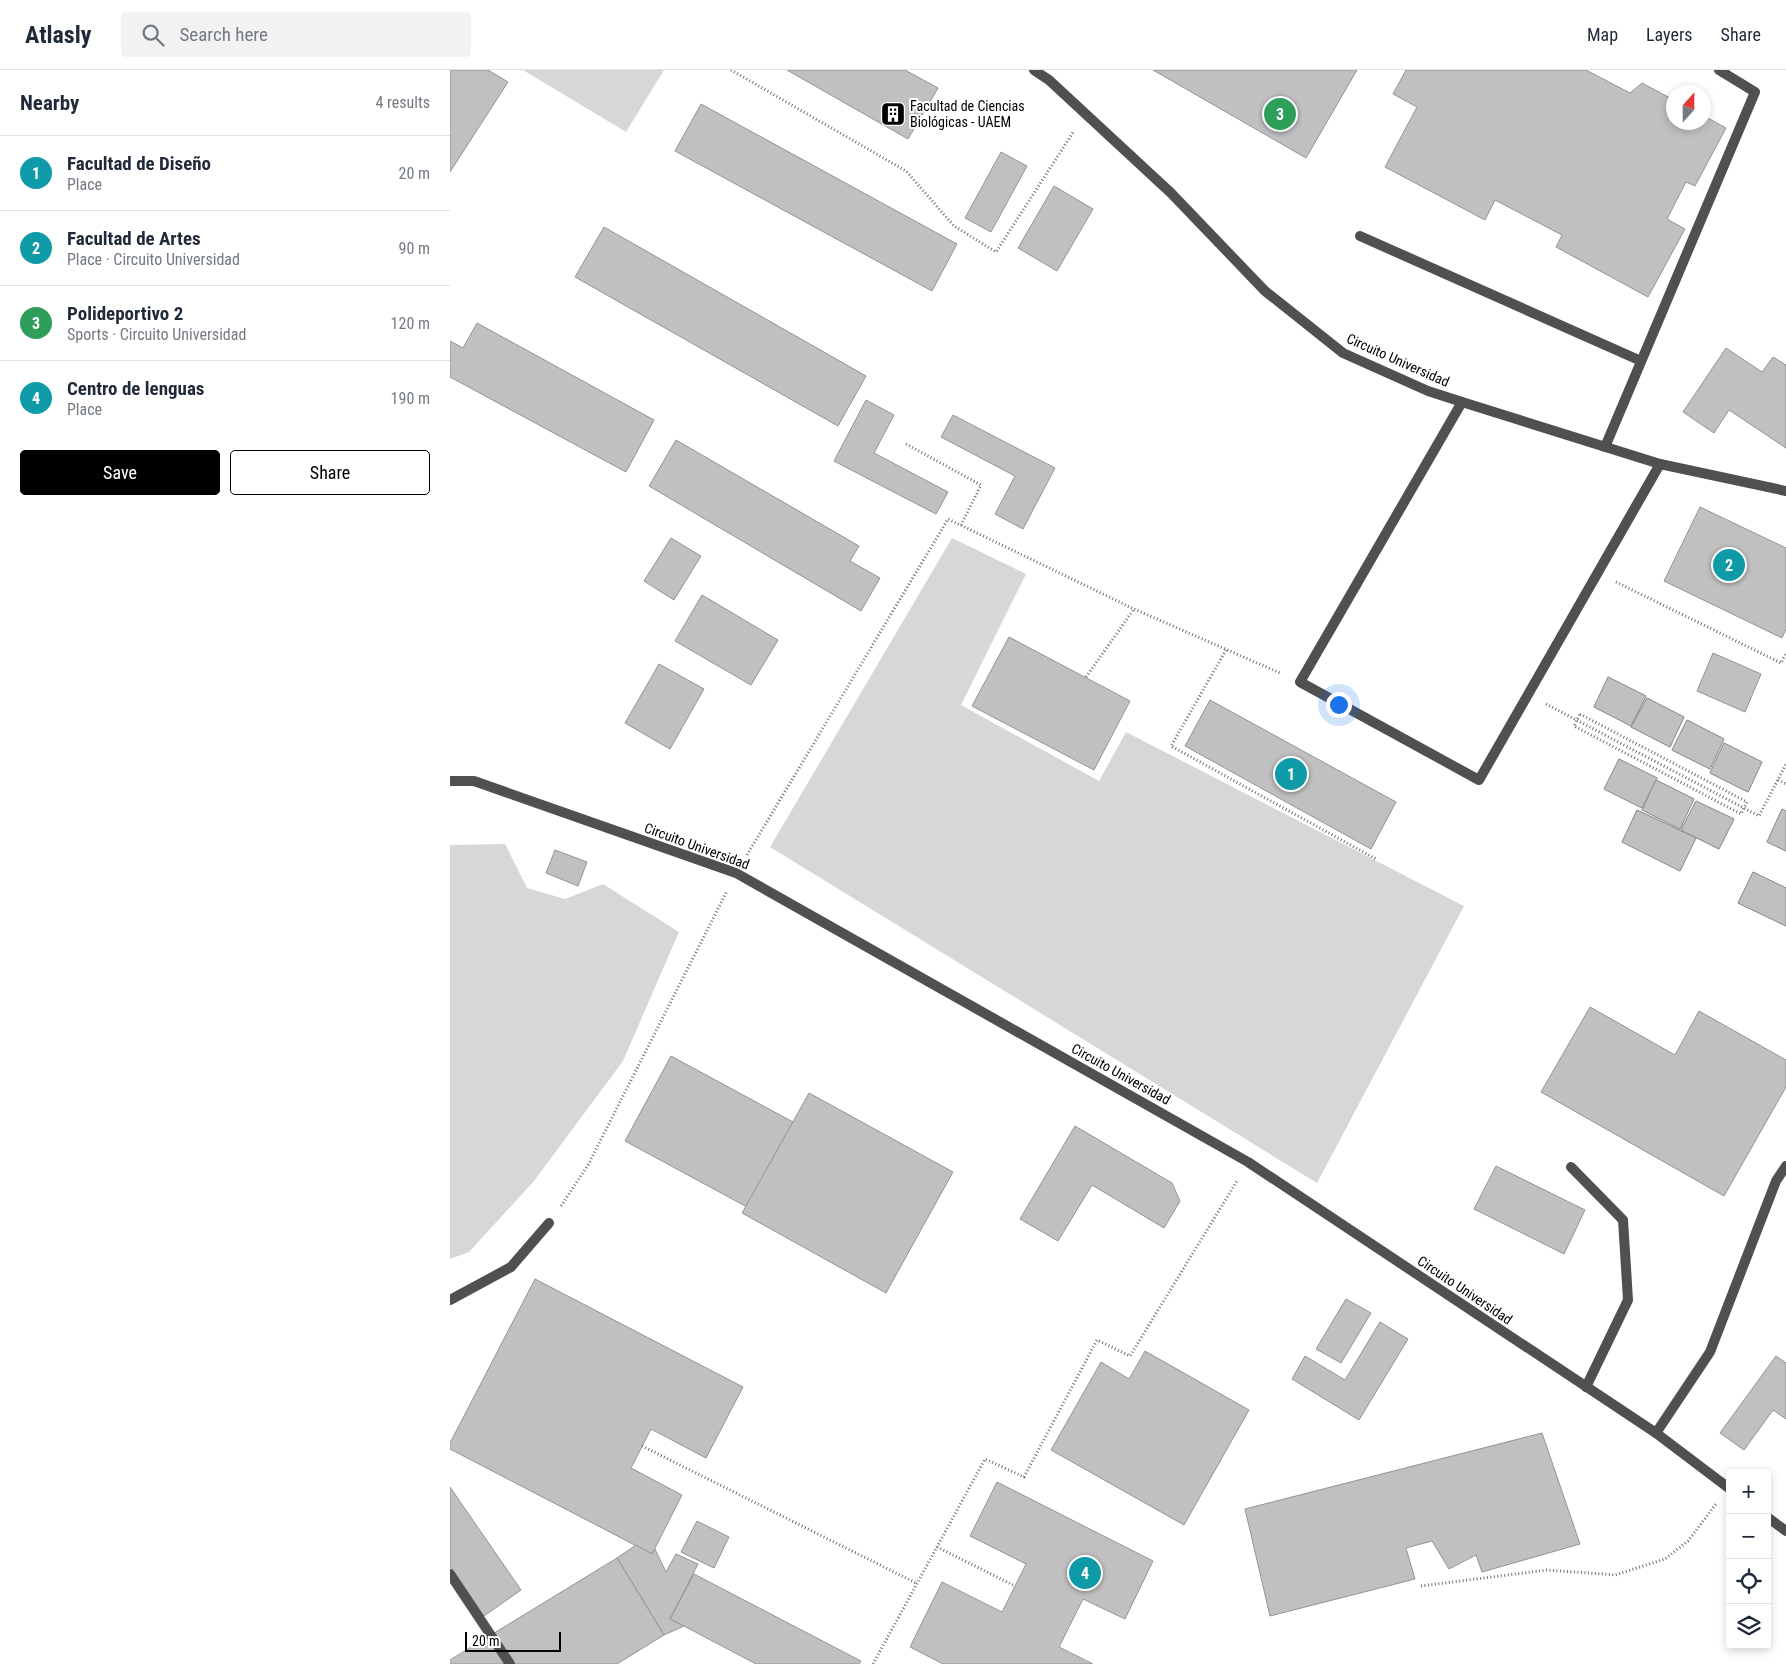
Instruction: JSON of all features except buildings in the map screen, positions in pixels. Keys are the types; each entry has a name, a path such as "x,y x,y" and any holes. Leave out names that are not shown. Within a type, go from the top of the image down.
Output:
{"street":[{"name":"Circuito Universidad","path":"1034,70 1049,80 1171,194 1265,291 1344,353 1428,391 1605,447 1660,464 1786,492"},
{"path":"1605,447 1755,92 1719,70"},
{"path":"1360,236 1642,361"},
{"path":"1462,402 1300,682 1479,780 1660,464"},
{"name":"Circuito Universidad","path":"450,781 474,781 736,873 1248,1162 1656,1433 1726,1486"},
{"path":"1656,1433 1710,1352 1776,1181 1786,1166"},
{"path":"1572,1167 1623,1220 1628,1300 1586,1387"},
{"path":"450,1300 511,1267 549,1223"},
{"path":"1771,1520 1786,1531"},
{"path":"450,1574 510,1664"}],"path":[{"path":"731,70 906,171 954,226 996,252 1085,114"},
{"path":"906,444 981,486 961,525"},
{"path":"549,1223 588,1165 736,873 948,519 1134,609 1300,682"},
{"path":"1598,572 1781,663 1786,653"},
{"path":"1086,677 1134,609"},
{"path":"1226,650 1171,746 1376,859"},
{"path":"1528,694 1759,816 1786,764"},
{"path":"1580,714 1747,802 1744,808 1741,814 1574,726 1576,720 1580,714"},
{"path":"1778,780 1786,784"},
{"path":"873,1664 985,1459 1024,1477 1097,1340 1130,1356 1248,1162"},
{"path":"642,1446 916,1583"},
{"path":"1420,1586 1548,1570 1615,1575 1665,1559 1688,1541 1726,1492"},
{"path":"937,1547 1015,1586"}],"shaded area":[{"path":"523,70 664,70 626,132"},
{"path":"952,538 1026,574 961,705 1099,781 1126,732 1464,906 1317,1183 770,847"},
{"path":"505,844 527,888 565,899 603,884 679,932 623,1061 534,1181 469,1252 450,1259 450,845"}],"place":[{"name":"Facultad de Ciencias Biológicas - UAEM","path":"893,114"},
{"name":"Polideportivo 2","path":"1280,114"},
{"name":"Facultad de Artes","path":"1729,565"},
{"name":"Facultad de Diseño","path":"1291,774"},
{"name":"Centro de lenguas","path":"1085,1573"}]}
